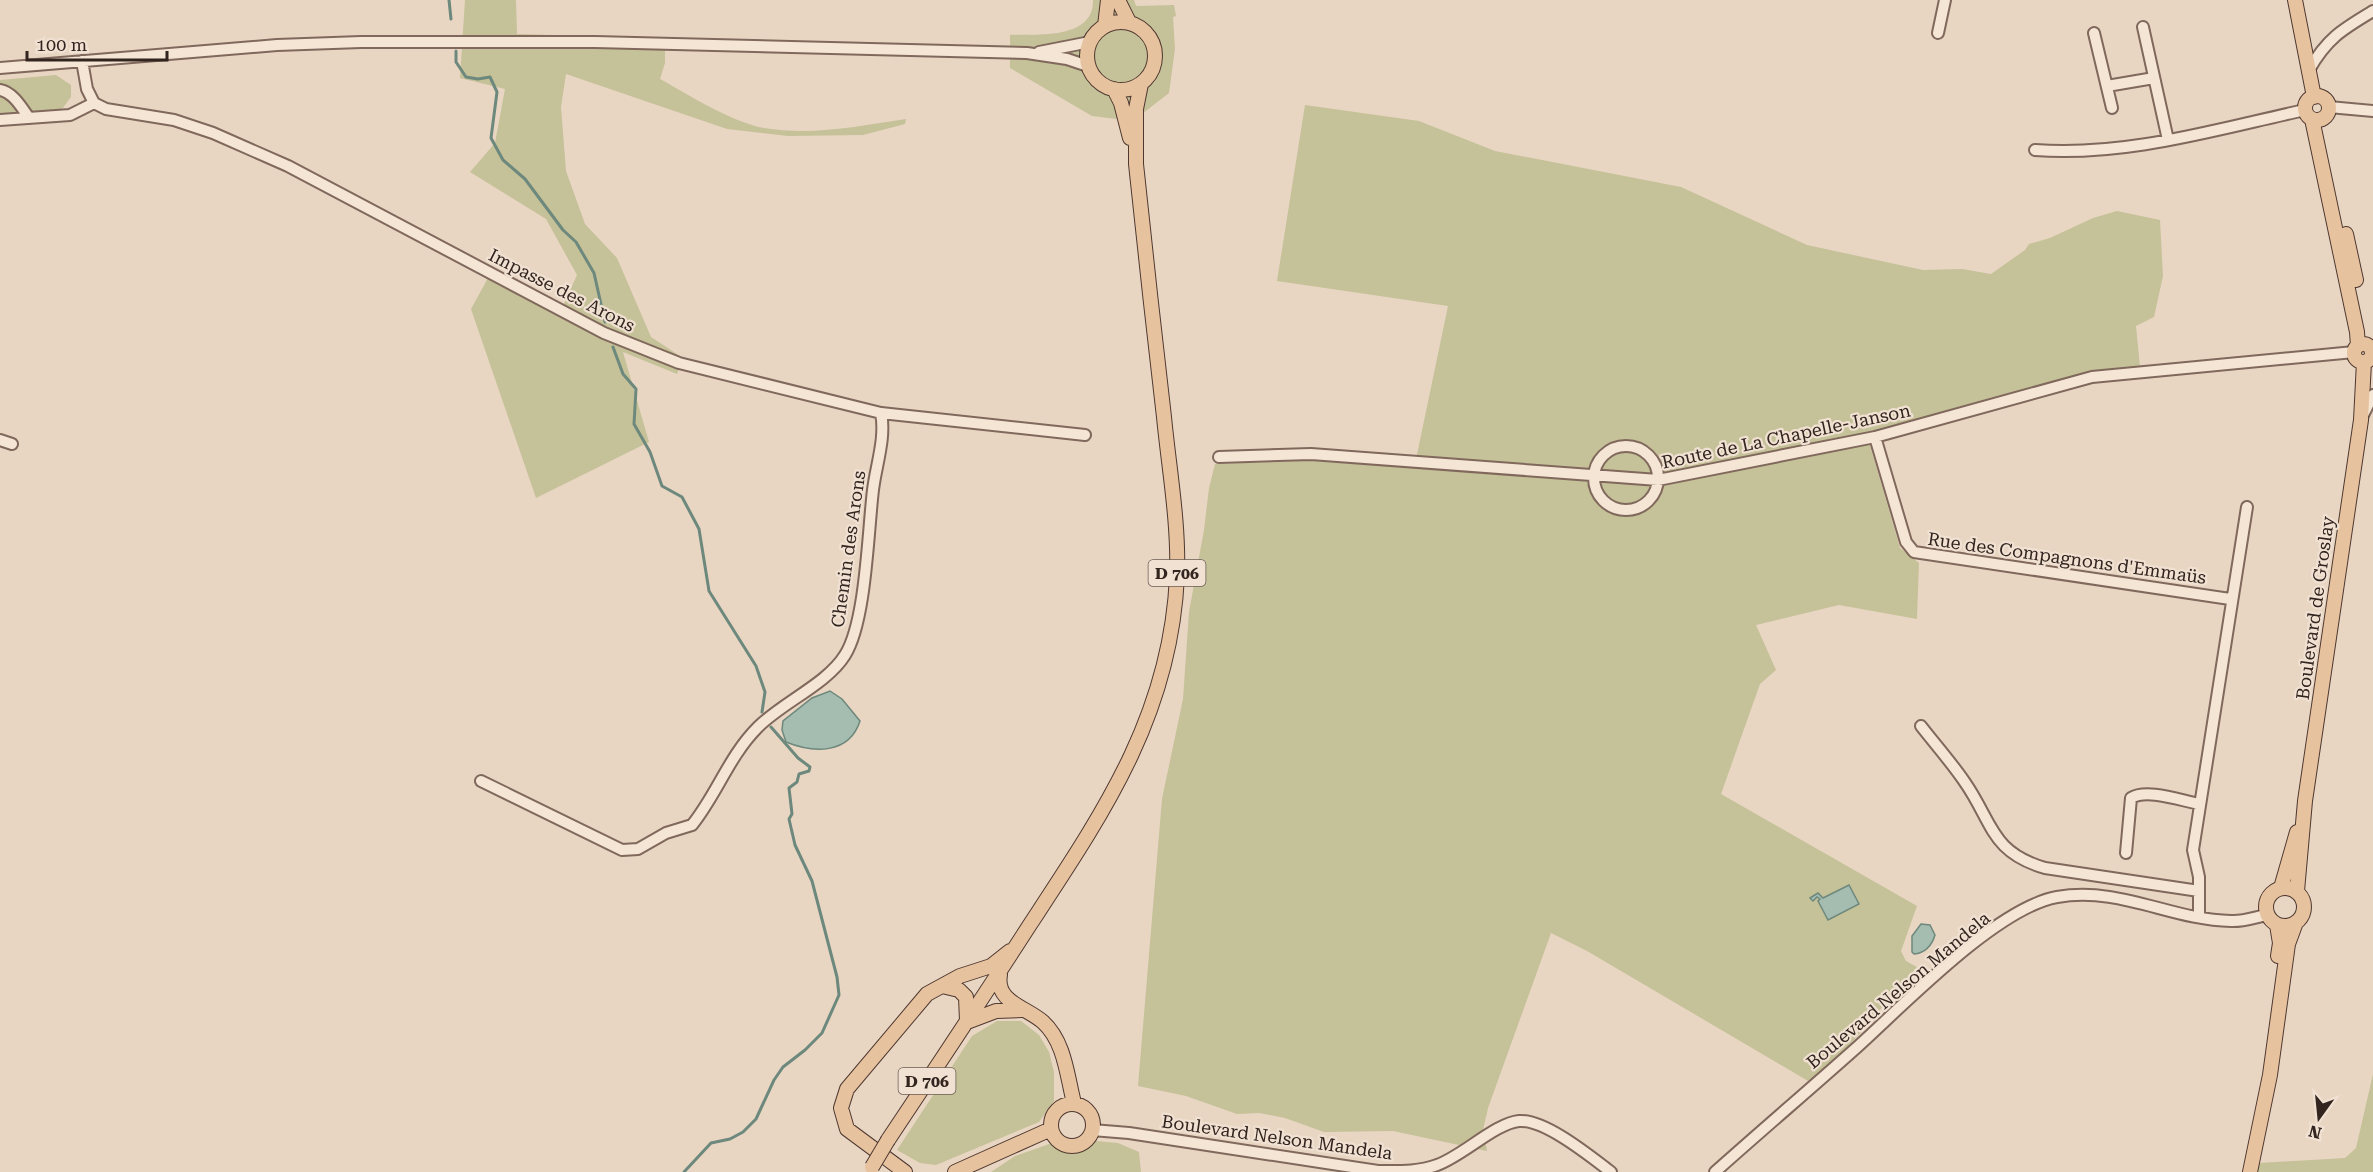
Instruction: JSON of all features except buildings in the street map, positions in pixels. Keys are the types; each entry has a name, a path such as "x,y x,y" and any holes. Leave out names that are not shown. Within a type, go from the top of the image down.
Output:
{"main road":[{"path":"1108,0 1105,26 1090,42 1088,66 1098,81 1114,89 1123,90 1140,84 1152,70 1155,62 1154,45 1145,31 1129,22 1118,0"},
{"path":"2295,0 2314,97 2323,98 2317,114"},
{"path":"1105,26 1129,22"},
{"name":"D 706","path":"870,1169 1000,975 1107,805 1131,758 1150,712 1172,625 1177,574 1174,513 1136,164 1136,110 1140,84"},
{"name":"D 706","path":"1114,89 1121,103 1136,164"},
{"name":"Boulevard de Groslay","path":"2297,891 2305,801 2361,420 2365,351 2357,332 2317,114"},
{"name":"Boulevard de Groslay","path":"2281,888 2305,801"},
{"path":"2281,888 2297,891 2305,908 2288,944 2270,1075 2249,1172 2280,943 2277,925 2267,915 2266,902 2269,895 2281,888"},
{"path":"2277,925 2295,925"},
{"path":"905,1172 847,1129 841,1108 847,1089 927,994 960,976 991,966 1017,946"},
{"path":"1000,975 998,984 1002,993 1022,1010 1044,1023 1057,1039 1074,1103"},
{"path":"942,986 959,990 966,997 967,1022 996,1011 1022,1010"},
{"path":"1074,1103 1087,1109 1093,1123 1092,1130 1084,1142 1071,1146 1058,1141 1050,1122 1056,1110 1074,1103"},
{"path":"955,1172 1051,1129"}],"street":[{"path":"1938,33 1945,0"},
{"path":"2309,69 2322,47 2334,34 2373,11"},
{"path":"2143,27 2168,140"},
{"path":"2094,33 2112,108"},
{"path":"0,68 277,45 455,41 1027,53 1067,59 1088,66"},
{"path":"1027,53 1070,48 1090,42"},
{"path":"0,120 70,115 94,103 82,74 82,61"},
{"path":"2107,86 2154,78"},
{"path":"0,90 6,91 15,99 30,118"},
{"name":"Impasse des Arons","path":"94,103 106,109 174,120 213,133 288,166 604,333 669,359 881,413 1085,435"},
{"path":"2035,150 2071,153 2168,140 2317,114 2373,111"},
{"name":"Route de La Chapelle-Janson","path":"1219,457 1311,454 1658,480 1875,436 2092,377 2365,351"},
{"name":"Boulevard de Groslay","path":"2361,420 2373,395"},
{"name":"Chemin des Arons","path":"482,781 622,850 638,849 666,833 692,825 746,740 776,711 836,667 851,643 866,560 873,486 884,426 881,413"},
{"name":"Rue des Compagnons d'Emmaüs","path":"1875,436 1906,542 1914,552 2230,599"},
{"path":"0,440 12,444"},
{"path":"1618,446 1628,446 1647,453 1653,461 1658,480 1649,500 1640,507 1618,509 1599,497 1593,476 1601,457 1618,446"},
{"path":"2247,507 2230,599 2193,850 2199,891 2199,916 2234,921 2267,915"},
{"path":"1921,726 1965,782 1998,842 2022,861 2056,870 2199,891"},
{"path":"2126,853 2130,798 2136,794 2200,804"},
{"name":"Boulevard Nelson Mandela","path":"1715,1172 1974,942 2028,905 2056,897 2093,894 2137,900 2199,916"},
{"name":"Boulevard Nelson Mandela","path":"1092,1130 1129,1133 1378,1171 1413,1171 1439,1165 1505,1126 1519,1121 1536,1124 1611,1172"}],"shaded area":[{"path":"465,0 516,0 517,34 665,38 665,63 660,79 710,107 751,125 782,130 818,131 906,119 905,124 863,135 788,136 727,129 566,74 561,107 566,171 585,224 617,258 651,337 683,358 677,374 623,352 649,442 536,498 471,309 488,278 559,315 577,275 546,219 470,172 495,143 505,89 460,78"},
{"path":"1093,0 1134,0 1136,6 1174,5 1175,49 1169,93 1133,121 1092,116 1010,68 1010,35 1048,34 1074,28 1084,22 1091,13"},
{"path":"56,75 71,85 71,97 62,109 0,115 0,80"},
{"path":"1305,105 1419,121 1495,151 1681,187 1807,245 1923,270 1962,269 1991,274 2025,250 2029,244 2050,238 2093,218 2117,211 2160,220 2163,276 2154,317 2136,326 2140,367 2092,371 1867,435 1900,548 1919,563 1917,619 1839,605 1756,625 1776,670 1760,684 1721,794 1917,906 1901,951 1906,961 1917,967 1815,1085 1587,951 1551,933 1488,1108 1483,1130 1487,1151 1393,1131 1324,1132 1285,1118 1259,1113 1237,1114 1186,1096 1138,1086 1162,799 1183,699 1189,612 1215,464 1330,460 1415,464 1448,306 1277,281"},
{"path":"830,691 842,699 860,721 855,732 848,740 829,748 807,748 786,742 782,730 783,721 812,698"},
{"path":"1849,885 1859,904 1828,920 1818,901 1820,899 1817,897 1813,901 1810,898 1818,893 1823,898"},
{"path":"1921,924 1930,925 1935,935 1928,948 1914,954 1912,936"},
{"path":"997,1021 1021,1021 1039,1035 1049,1052 1054,1072 1054,1101 1039,1122 936,1165 920,1163 897,1150 972,1036"},
{"path":"2373,1074 2373,1172 2257,1172 2259,1163 2345,1158 2356,1148"},
{"path":"1096,1141 1118,1143 1139,1152 1141,1172 991,1172 1015,1156 1052,1143 1075,1151"}],"waterway":[{"path":"449,0 451,19"},
{"path":"456,51 456,62 466,77 478,79 490,77 497,92 491,138 503,160 525,179 563,230 576,242 594,273 605,322"},
{"path":"613,347 623,374 636,389 634,424 650,452 662,486 682,497 699,529 709,591 756,666 765,692 762,712"},
{"path":"684,1172 711,1143 730,1139 743,1132 756,1119 774,1080 783,1067 822,1033 839,995 837,977 812,881 795,845 789,819 792,814 789,788 797,782 799,774 809,771 810,767 798,758 771,727"}]}
